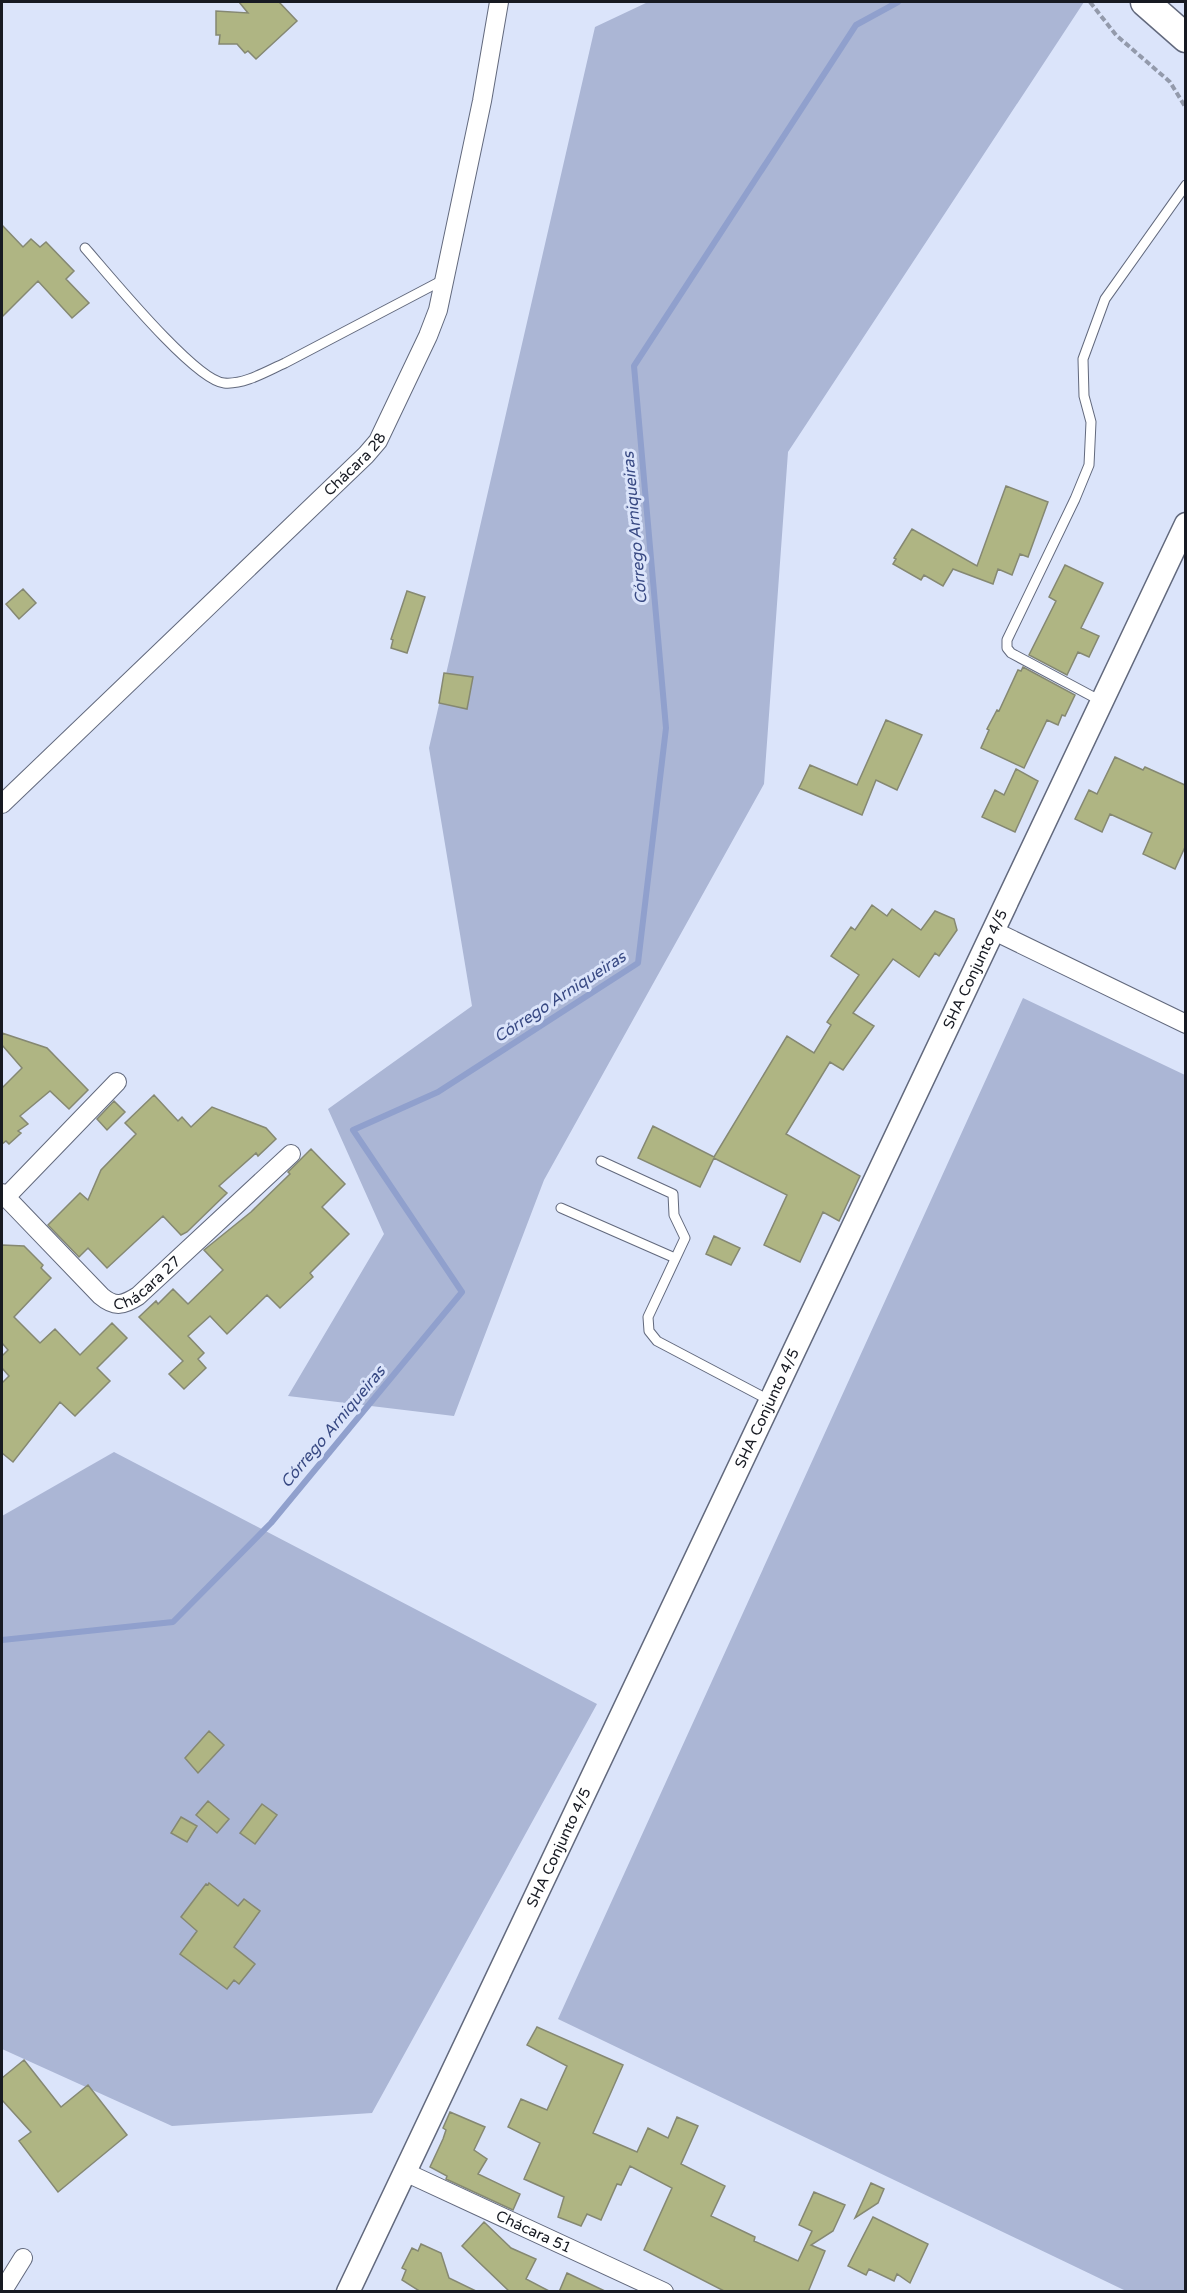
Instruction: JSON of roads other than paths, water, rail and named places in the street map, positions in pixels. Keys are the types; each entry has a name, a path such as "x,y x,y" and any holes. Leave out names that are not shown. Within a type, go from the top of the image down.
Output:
{"main road":[{"path":"1145,2 1185,38"}],"street":[{"name":"Chácara 28","path":"2,804 372,449 428,336 438,310 482,102 499,2"},
{"name":"SHA Conjunto 4/5","path":"348,2292 1185,524"},
{"path":"992,930 1185,1024"},
{"name":"Chácara 27","path":"117,1082 4,1195 101,1296 113,1305 120,1305 138,1296 291,1154"},
{"name":"Chácara 51","path":"405,2172 664,2292"},
{"path":"2,2292 23,2258"}],"lane":[{"path":"1101,701 1011,653 1007,648 1007,640 1089,465 1091,422 1084,396 1083,360 1106,299 1185,185"},
{"path":"85,248 192,363 209,378 224,383 260,375 445,279"},
{"path":"601,1161 673,1194 674,1215 685,1238 648,1317 649,1331 657,1341 769,1400"},
{"path":"561,1208 675,1258"}],"waterway":[{"name":"Córrego Arniqueiras","path":"2,1640 173,1622 271,1523 462,1292 353,1130 438,1092 638,963 666,728 634,366 856,25 898,2"}]}
